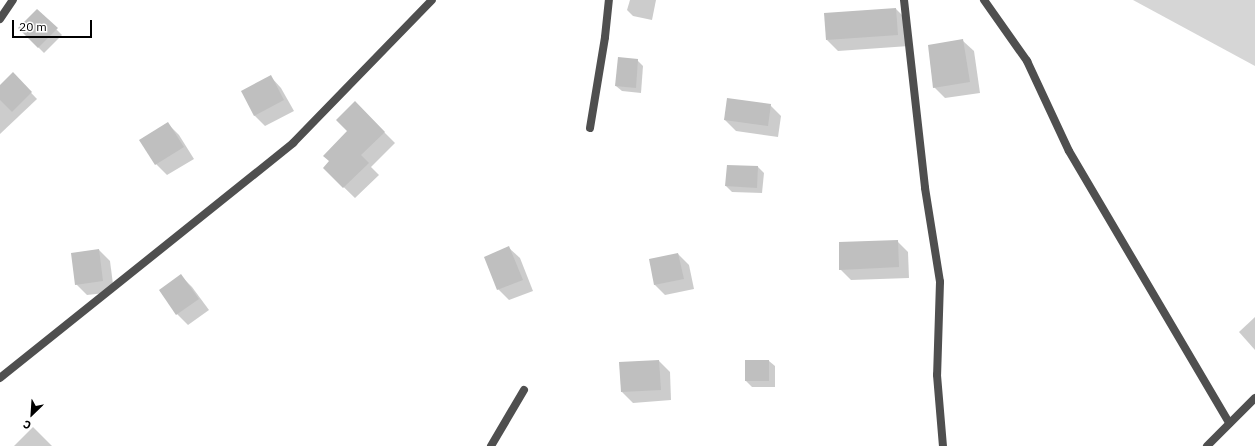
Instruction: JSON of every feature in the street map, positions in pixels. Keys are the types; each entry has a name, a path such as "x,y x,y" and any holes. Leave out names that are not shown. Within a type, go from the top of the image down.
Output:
{"street":[{"path":"0,19 13,0"},
{"path":"0,378 292,143 432,0"},
{"path":"590,128 605,36 608,0"},
{"path":"904,0 925,188 940,282 937,375 943,446"},
{"path":"984,0 1027,62 1069,151 1229,423"},
{"path":"491,446 524,390"},
{"path":"1207,446 1255,398"}],"shaded area":[{"path":"1133,0 1255,0 1255,66"}],"building":[{"path":"896,8 898,35 826,40 824,13"},
{"path":"37,9 58,28 38,48 18,28"},
{"path":"963,39 970,82 933,88 928,45"},
{"path":"618,57 638,59 636,88 615,86"},
{"path":"13,72 32,92 12,112 0,100 0,85"},
{"path":"271,75 284,100 254,116 241,91"},
{"path":"727,98 771,104 768,126 724,120"},
{"path":"355,101 385,132 361,155 369,163 343,188 323,168 329,161 323,156 347,131 336,120"},
{"path":"168,122 184,147 155,165 139,140"},
{"path":"727,165 758,166 757,188 725,186"},
{"path":"898,240 899,267 839,270 839,242"},
{"path":"509,246 523,280 497,290 484,257"},
{"path":"99,249 103,281 75,285 71,253"},
{"path":"678,253 684,279 654,285 649,259"},
{"path":"181,274 199,299 176,315 159,290"},
{"path":"659,360 661,390 621,392 619,362"},
{"path":"745,360 769,360 769,381 745,381"}]}
